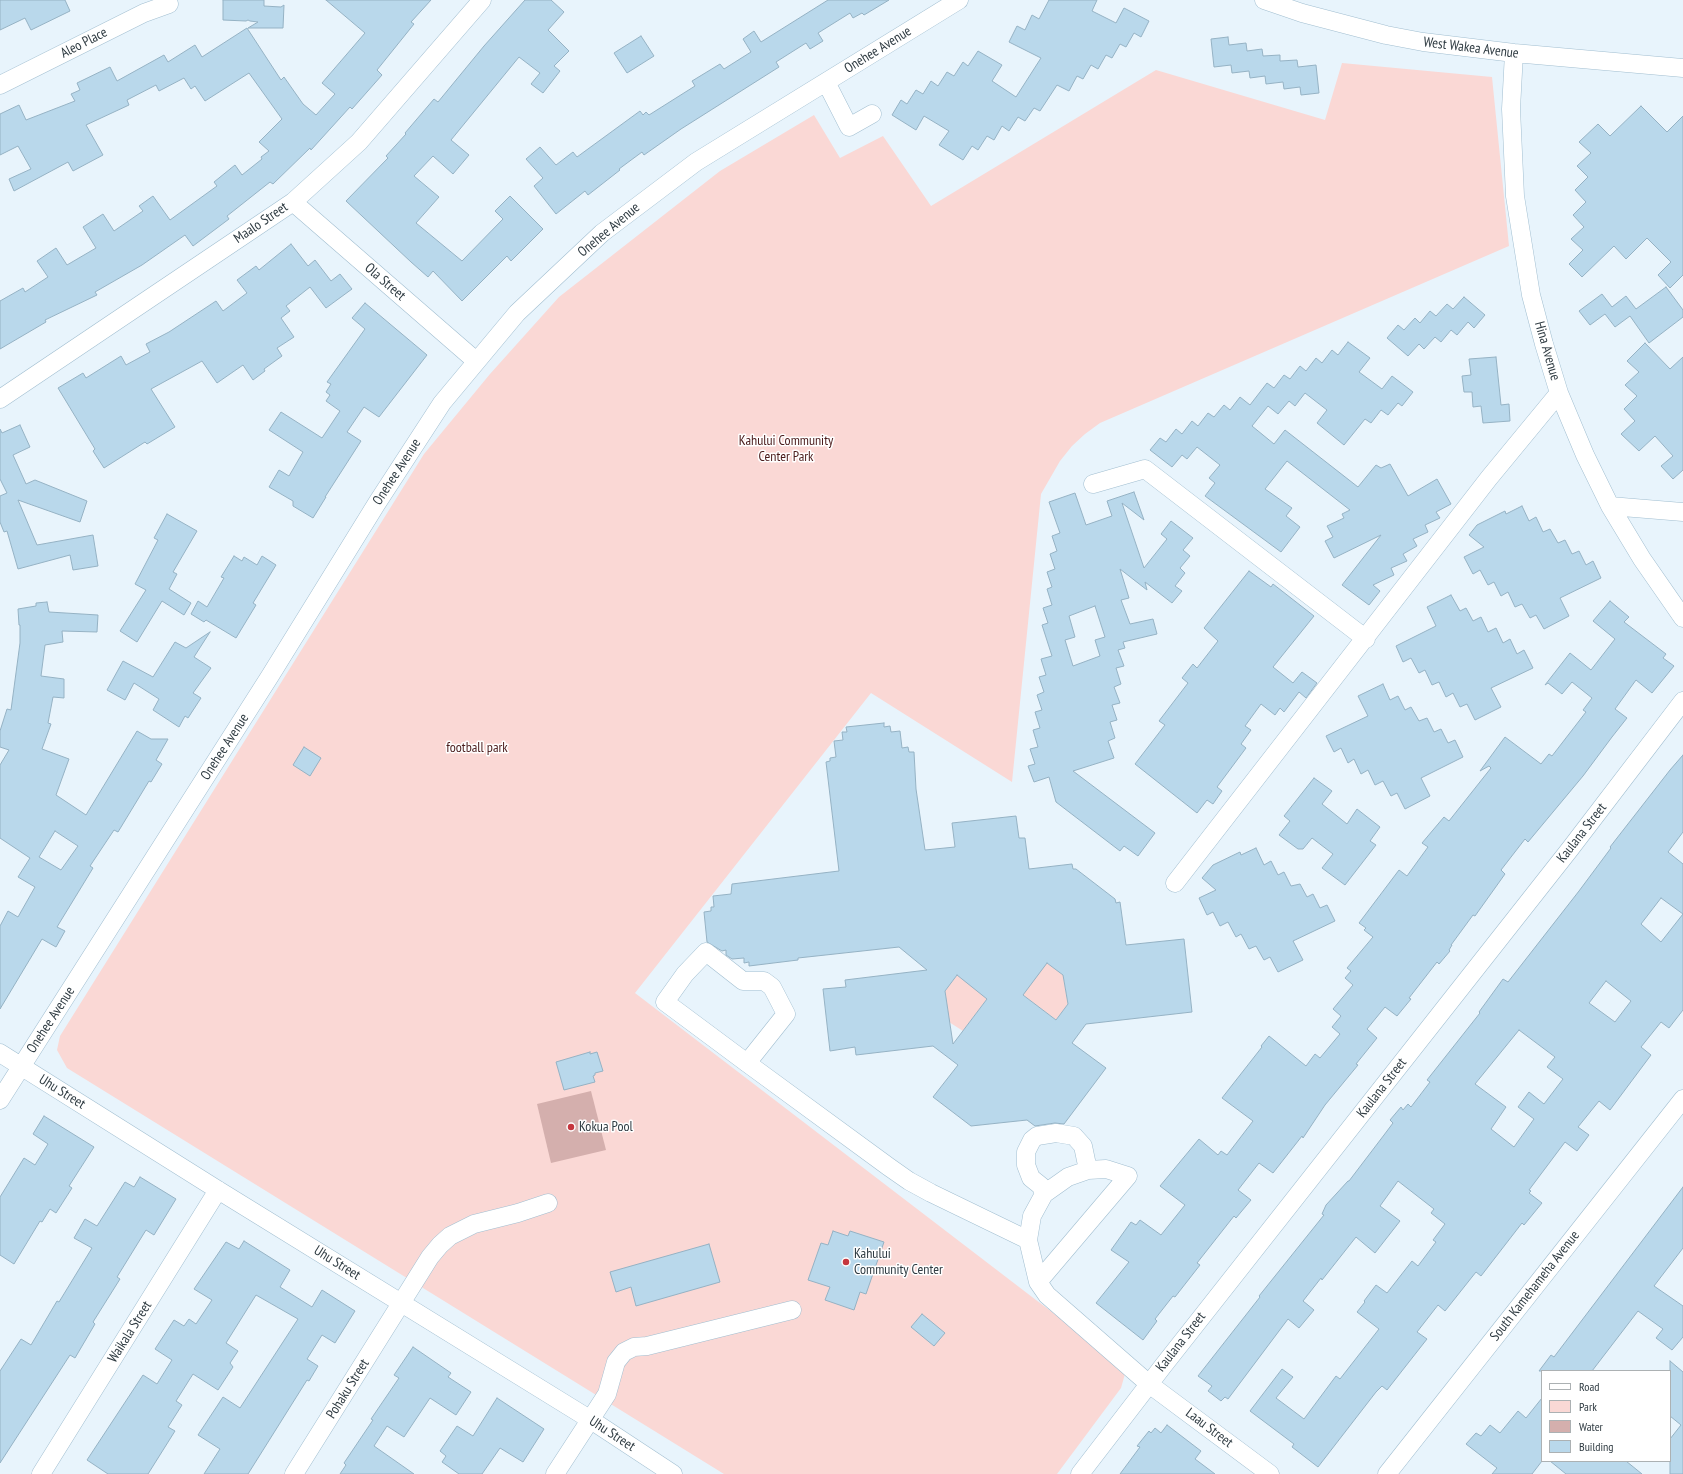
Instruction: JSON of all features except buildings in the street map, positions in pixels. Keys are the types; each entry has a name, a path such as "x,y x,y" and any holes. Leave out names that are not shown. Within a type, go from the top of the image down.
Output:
{"street":[{"name":"Maalo Street","path":"0,399 293,202 359,142 482,0"},
{"name":"Onehee Avenue","path":"0,1100 270,676 381,496 442,403 476,361 518,313 602,233 696,162 959,0"},
{"name":"West Wakea Avenue","path":"1272,3 1302,13 1386,35 1423,42 1514,53 1683,68"},
{"name":"Aleo Place","path":"0,85 144,13 169,4"},
{"name":"Hina Avenue","path":"1514,53 1511,109 1515,196 1531,296 1559,393 1585,455 1610,506 1642,559 1683,618"},
{"path":"826,82 849,127 872,114"},
{"name":"Ola Street","path":"293,202 476,361"},
{"path":"1175,883 1366,639 1489,478 1559,393"},
{"path":"1093,484 1144,469 1366,639"},
{"path":"1610,506 1683,512"},
{"name":"Kaulana Street","path":"1080,1474 1149,1384 1570,849 1683,701"},
{"path":"747,1063 786,1014 772,987 764,981 743,981 706,952 685,974 665,1002 747,1063 909,1181 1028,1240"},
{"name":"Uhu Street","path":"0,1053 218,1190 591,1420 673,1474"},
{"name":"South Kamehameha Avenue","path":"1388,1474 1683,1098"},
{"path":"1044,1194 1041,1186 1031,1178 1026,1166 1026,1152 1032,1140 1037,1136 1062,1133 1074,1136 1083,1146 1088,1170"},
{"path":"1106,1169 1128,1176 1038,1282 1028,1240 1032,1216 1044,1194 1068,1177 1088,1170 1106,1169"},
{"name":"Waikala Street","path":"41,1474 218,1190"},
{"name":"Pohaku Street","path":"294,1474 430,1257 450,1236 474,1224 518,1213 548,1203"},
{"name":"Laau Street","path":"1038,1282 1047,1295 1149,1384 1270,1474"},
{"path":"555,1474 607,1394 616,1362 624,1352 634,1347 647,1346 792,1310"}],"green space":[{"name":"Kahului Community Center Park","path":"1342,63 1492,77 1509,246 1100,423 1085,434 1072,446 1060,461 1041,494 1012,782 871,693 635,993 1036,1300 1122,1364 1125,1374 1121,1388 1057,1474 724,1474 67,1068 57,1050 60,1036 424,454 490,374 559,297 720,171 814,115 840,158 883,136 931,206 1156,70 1325,120"},
{"path":"1037,955 1063,975 1068,1004 1056,1020 1023,995"},
{"path":"965,964 987,999 963,1031 949,1022 945,991"}],"water":[{"name":"Kokua Pool","path":"591,1091 606,1150 551,1163 537,1104"}],"place":[{"name":"Kokua Pool","path":"571,1127"},
{"name":"Kahului Community Center","path":"846,1262"}],"park label":[{"name":"football park","path":"477,748"}]}
